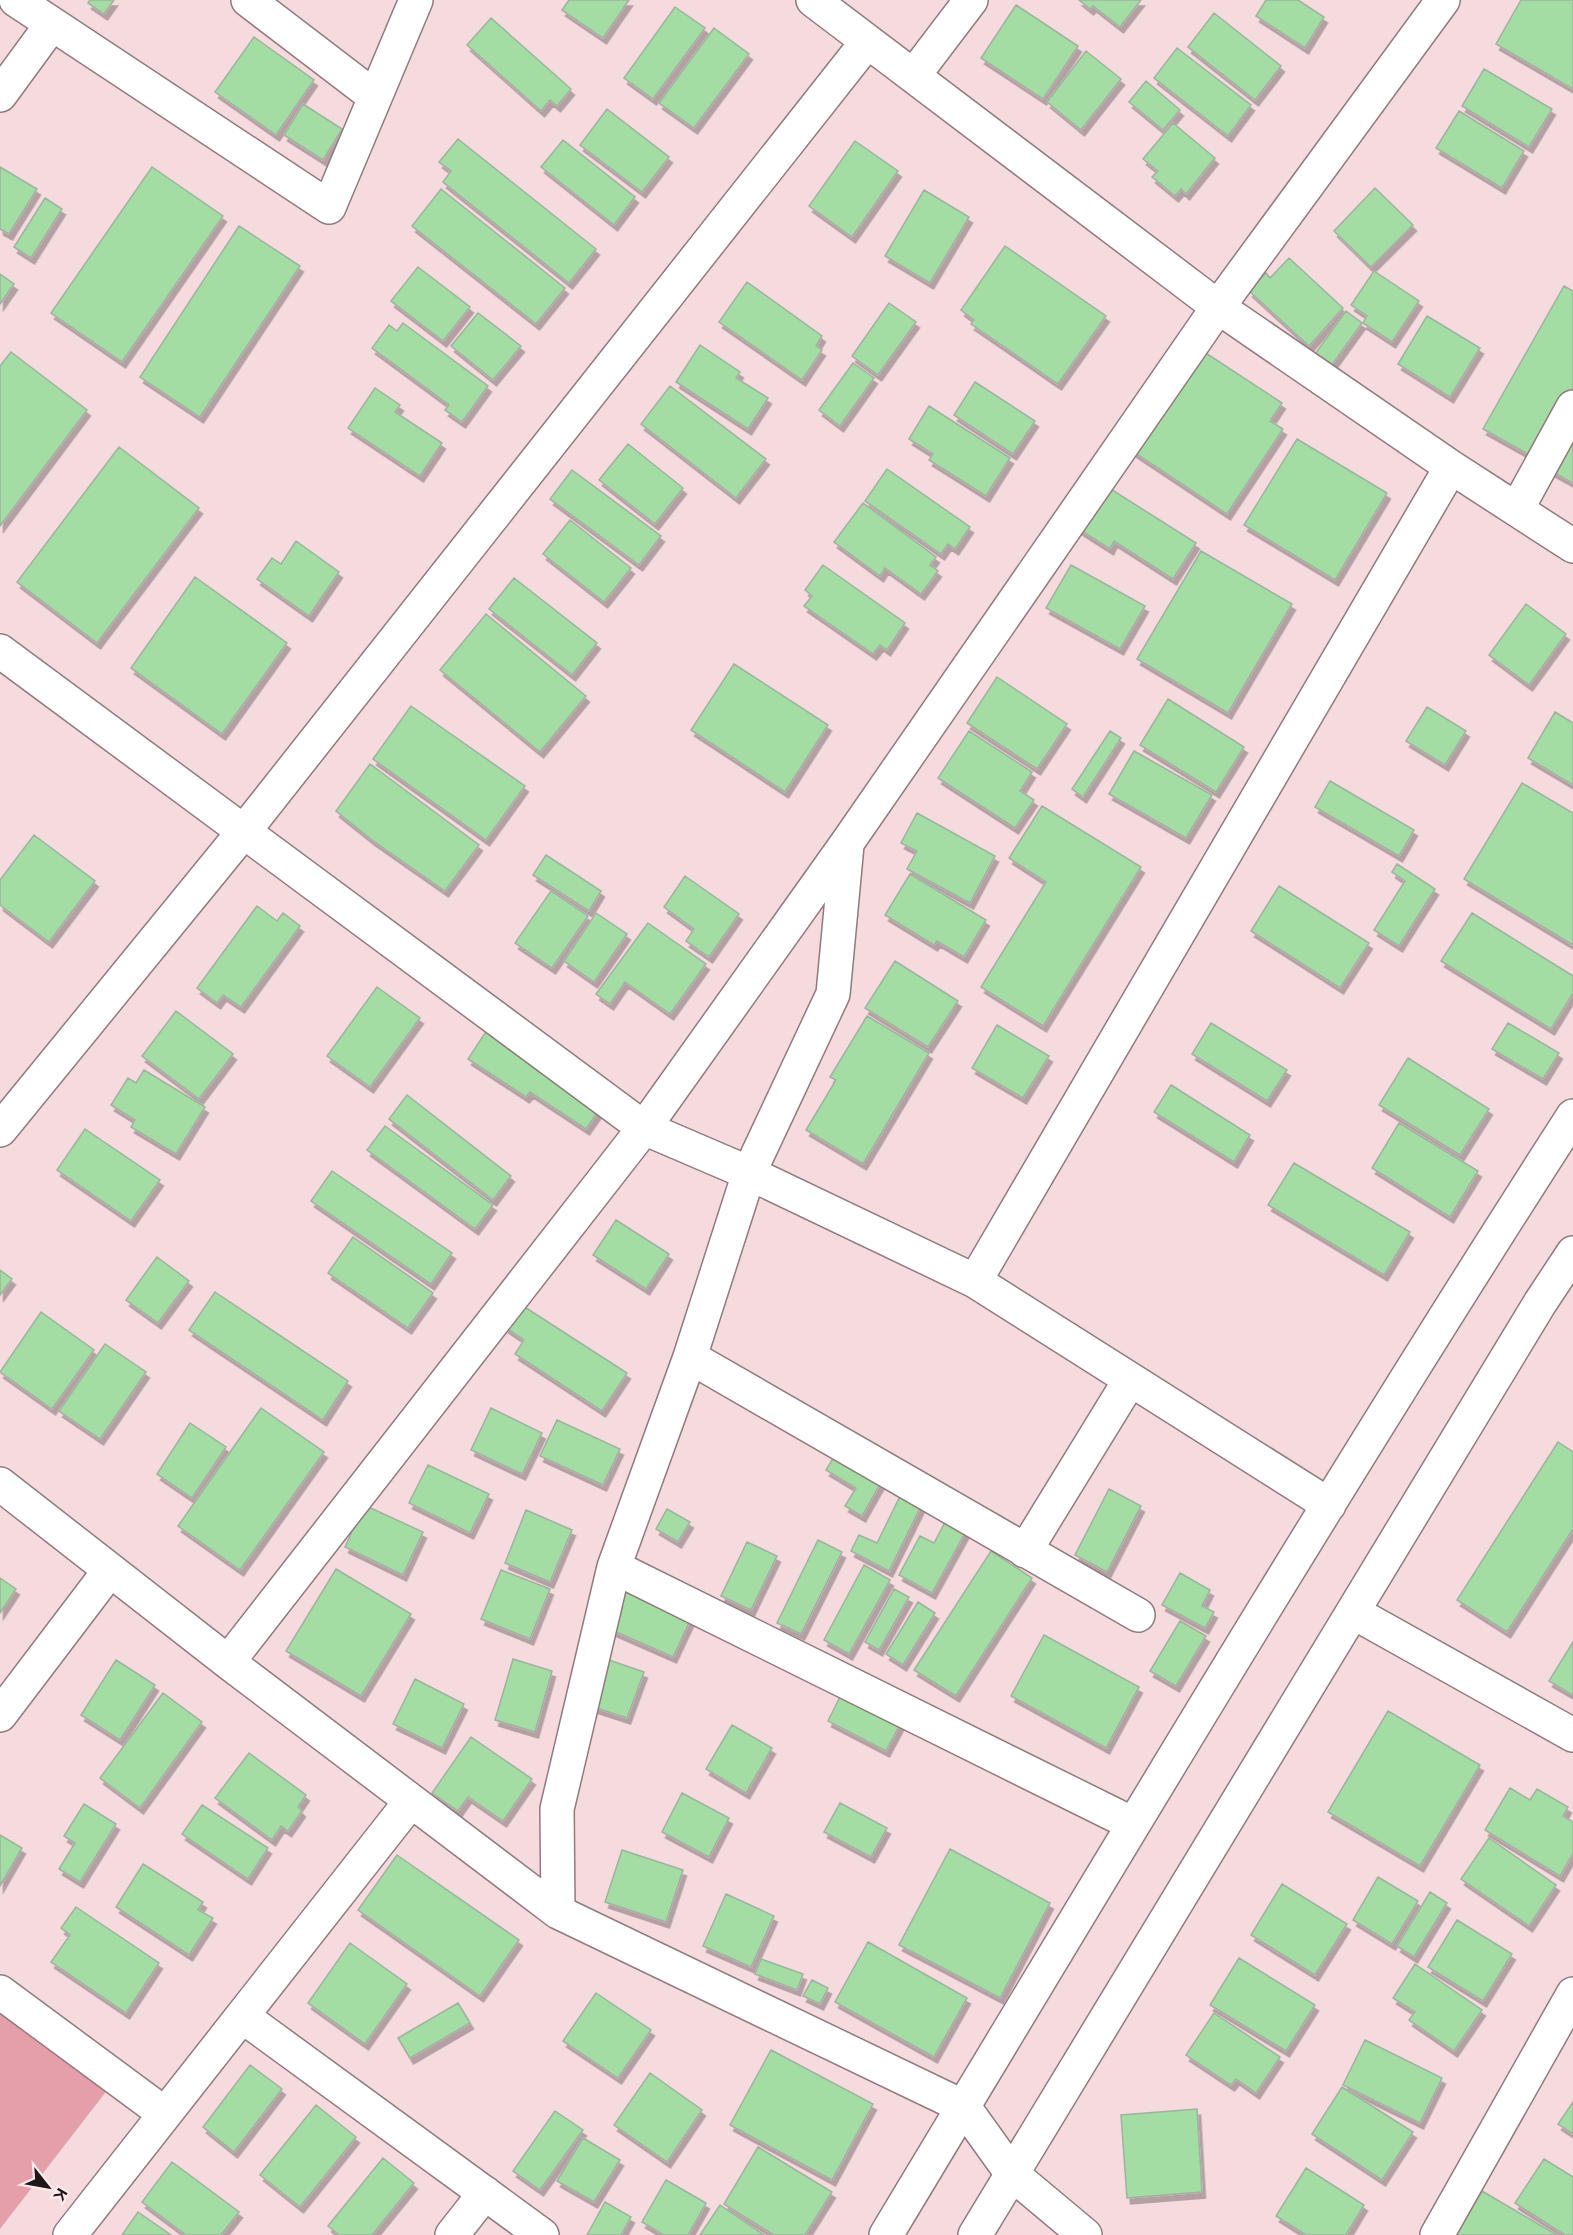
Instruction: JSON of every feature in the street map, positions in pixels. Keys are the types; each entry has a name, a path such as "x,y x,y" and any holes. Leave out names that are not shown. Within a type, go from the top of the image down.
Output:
{"street":[{"path":"16,0 329,207 416,0"},
{"path":"248,0 375,97"},
{"path":"813,0 1218,307 1451,467 1573,546"},
{"path":"914,75 970,0"},
{"path":"228,1662 644,1128 847,843 1218,307 1443,0"},
{"path":"0,95 52,24"},
{"path":"0,1130 244,830 867,42"},
{"path":"1517,509 1573,407"},
{"path":"975,1281 1451,467"},
{"path":"0,652 244,830 644,1128 749,1173 975,1281 1329,1504"},
{"path":"558,1912 557,1809 614,1567 690,1357 749,1173 833,994 847,843"},
{"path":"886,2235 1329,1504 1573,1116"},
{"path":"975,2235 1540,1303 1573,1253"},
{"path":"690,1357 1138,1616"},
{"path":"1025,1551 1130,1380"},
{"path":"0,1484 228,1662 558,1912 964,2107 1012,2174 1085,2235"},
{"path":"614,1567 1133,1824"},
{"path":"0,1715 110,1570"},
{"path":"1353,1612 1573,1735"},
{"path":"70,2235 411,1801"},
{"path":"0,1992 165,2115"},
{"path":"1437,2235 1573,1994"},
{"path":"242,2016 542,2235"},
{"path":"452,2235 485,2193"}],"shaded area":[{"path":"0,2006 108,2089 0,2229"}],"building":[{"path":"90,0 114,0 104,14 88,3"},
{"path":"569,0 629,0 603,38 562,10"},
{"path":"1079,0 1141,0 1120,27 1093,6 1090,9"},
{"path":"1266,0 1298,0 1324,17 1305,48 1256,16"},
{"path":"1521,0 1573,0 1573,89 1496,44"},
{"path":"1016,5 1078,46 1043,99 981,58"},
{"path":"675,7 705,28 653,99 624,78"},
{"path":"1214,13 1281,66 1255,100 1188,47"},
{"path":"491,18 571,89 557,106 550,100 541,111 467,45"},
{"path":"714,28 749,54 694,128 659,103"},
{"path":"254,37 314,80 276,135 215,92"},
{"path":"1177,48 1251,105 1228,136 1154,78"},
{"path":"1086,51 1121,79 1081,130 1047,102"},
{"path":"1484,69 1552,109 1529,147 1462,106"},
{"path":"1146,81 1180,110 1163,130 1129,102"},
{"path":"303,104 342,129 323,160 284,135"},
{"path":"607,109 669,157 642,192 580,145"},
{"path":"1459,111 1524,151 1502,188 1436,148"},
{"path":"1173,123 1215,158 1186,194 1181,189 1175,196 1152,177 1158,171 1143,159"},
{"path":"458,139 596,249 569,283 443,182 451,171 439,162"},
{"path":"563,140 635,197 614,225 541,167"},
{"path":"855,141 898,171 852,237 809,206"},
{"path":"0,167 37,189 9,234 0,229"},
{"path":"152,167 223,216 122,362 51,313"},
{"path":"1375,188 1413,225 1371,267 1334,231"},
{"path":"441,189 565,288 536,324 412,226"},
{"path":"924,190 969,217 930,283 885,256"},
{"path":"45,198 62,209 31,258 14,247"},
{"path":"239,226 300,266 200,417 140,377"},
{"path":"1005,246 1106,316 1058,384 971,324 974,320 961,310"},
{"path":"1289,258 1343,308 1309,346 1249,291 1266,273 1270,278"},
{"path":"418,267 470,307 443,341 391,301"},
{"path":"1374,271 1419,301 1392,342 1363,323 1367,316 1351,305"},
{"path":"0,274 14,284 0,304"},
{"path":"747,282 822,336 816,346 822,350 802,380 719,322"},
{"path":"1564,286 1573,291 1573,391 1535,458 1483,429"},
{"path":"889,303 916,322 878,375 852,356"},
{"path":"1346,311 1362,323 1331,366 1315,354"},
{"path":"478,313 521,346 493,380 451,346"},
{"path":"1427,316 1480,348 1450,397 1398,364"},
{"path":"403,323 488,386 462,422 445,410 449,405 372,348 389,325 397,331"},
{"path":"700,345 740,372 736,378 768,398 748,429 676,382"},
{"path":"1195,346 1282,403 1270,421 1283,429 1227,514 1128,448"},
{"path":"11,352 87,410 0,526 0,366"},
{"path":"853,363 874,378 840,426 819,410"},
{"path":"975,382 1035,421 1013,454 954,415"},
{"path":"670,386 766,459 736,498 641,424"},
{"path":"375,388 400,405 395,412 442,443 420,476 348,428"},
{"path":"929,406 1010,458 986,496 929,460 933,454 909,439"},
{"path":"1573,425 1573,483 1548,469"},
{"path":"1297,439 1387,493 1335,580 1244,525"},
{"path":"628,444 683,488 655,524 599,480"},
{"path":"119,447 199,508 97,643 17,582"},
{"path":"887,469 970,527 955,549 948,544 941,554 865,501"},
{"path":"572,470 661,536 639,565 550,499"},
{"path":"1098,481 1196,543 1173,579 1114,541 1110,549 1071,524"},
{"path":"863,503 936,557 930,565 938,571 921,594 885,568 880,576 834,542"},
{"path":"570,520 631,568 604,602 543,554"},
{"path":"296,541 339,572 309,616 257,579 272,558 281,564"},
{"path":"1201,551 1292,604 1228,713 1137,659"},
{"path":"823,565 905,623 887,650 880,645 873,654 804,606 812,596 805,590"},
{"path":"1071,565 1145,606 1120,649 1046,608"},
{"path":"195,577 287,643 222,734 131,668"},
{"path":"514,578 597,643 572,675 489,609"},
{"path":"1526,604 1566,634 1529,685 1489,655"},
{"path":"486,614 586,696 540,752 440,670"},
{"path":"734,664 828,725 785,792 691,730"},
{"path":"997,677 1067,724 1037,769 967,723"},
{"path":"1168,699 1244,747 1216,792 1140,745"},
{"path":"411,706 525,786 486,840 373,759"},
{"path":"1427,707 1466,731 1445,765 1406,741"},
{"path":"1555,712 1573,723 1573,785 1528,758"},
{"path":"969,731 1032,772 1020,791 1034,800 1015,828 938,778"},
{"path":"1110,731 1121,738 1083,797 1072,789"},
{"path":"1134,751 1212,795 1186,838 1109,794"},
{"path":"370,764 479,845 445,891 372,840 336,811"},
{"path":"1330,781 1414,830 1399,856 1315,807"},
{"path":"1522,783 1573,813 1573,945 1464,879"},
{"path":"1042,806 1141,867 1043,1026 981,987 1046,882 1009,858"},
{"path":"917,813 995,856 970,903 907,869 917,851 901,843"},
{"path":"34,835 95,881 49,942 0,905 0,880"},
{"path":"546,855 601,891 589,911 533,875"},
{"path":"1397,864 1435,889 1399,946 1374,930 1405,881 1392,872"},
{"path":"910,874 986,920 964,957 937,941 934,945 885,915"},
{"path":"685,876 739,914 709,957 686,941 694,929 664,907"},
{"path":"1279,886 1369,943 1340,988 1251,931"},
{"path":"551,891 588,916 552,968 515,943"},
{"path":"257,906 277,921 283,913 300,926 241,1007 223,995 217,1003 197,988"},
{"path":"596,913 627,934 594,982 564,961"},
{"path":"1472,913 1573,976 1573,993 1551,1029 1441,961"},
{"path":"648,923 706,964 670,1014 625,982 610,1004 596,994"},
{"path":"895,961 958,1001 928,1047 865,1008"},
{"path":"377,987 420,1018 370,1087 327,1056"},
{"path":"176,1011 233,1054 199,1099 142,1056"},
{"path":"867,1016 929,1053 863,1164 806,1130 836,1080 830,1077"},
{"path":"1211,1023 1287,1070 1267,1101 1192,1054"},
{"path":"1508,1023 1559,1053 1543,1079 1492,1049"},
{"path":"997,1025 1049,1056 1023,1098 972,1068"},
{"path":"487,1030 602,1106 586,1129 530,1092 526,1097 468,1059"},
{"path":"1408,1058 1489,1109 1460,1155 1379,1105"},
{"path":"144,1070 205,1107 176,1154 131,1127 135,1120 111,1105 128,1078 136,1083"},
{"path":"1171,1085 1250,1135 1234,1162 1154,1112"},
{"path":"407,1095 511,1176 493,1200 389,1119"},
{"path":"1399,1123 1478,1171 1450,1217 1372,1168"},
{"path":"385,1126 493,1205 475,1229 367,1150"},
{"path":"85,1129 160,1180 131,1221 57,1170"},
{"path":"1294,1163 1410,1232 1384,1275 1268,1205"},
{"path":"332,1171 452,1253 431,1284 311,1201"},
{"path":"616,1220 669,1254 646,1289 593,1255"},
{"path":"353,1237 433,1293 408,1328 328,1273"},
{"path":"157,1257 189,1281 158,1323 126,1300"},
{"path":"0,1270 12,1279 0,1295"},
{"path":"215,1292 348,1381 323,1420 189,1330"},
{"path":"520,1304 627,1373 602,1411 515,1354 524,1340 505,1327"},
{"path":"41,1312 94,1350 52,1409 0,1372"},
{"path":"105,1344 146,1372 100,1439 59,1411"},
{"path":"261,1408 324,1452 240,1570 178,1526"},
{"path":"491,1408 542,1433 522,1474 471,1450"},
{"path":"557,1420 620,1449 603,1485 540,1456"},
{"path":"190,1423 226,1447 192,1498 157,1474"},
{"path":"1558,1442 1573,1452 1573,1529 1507,1632 1457,1600"},
{"path":"838,1450 884,1477 862,1516 845,1506 856,1488 826,1470"},
{"path":"428,1465 489,1494 470,1533 409,1503"},
{"path":"905,1486 926,1496 889,1571 851,1551 859,1535 877,1543"},
{"path":"1109,1489 1141,1506 1107,1572 1075,1555"},
{"path":"364,1505 423,1532 403,1575 345,1547"},
{"path":"667,1509 690,1522 678,1542 656,1529"},
{"path":"526,1510 572,1530 550,1582 505,1563"},
{"path":"951,1511 971,1522 932,1593 899,1575 920,1536 934,1543"},
{"path":"818,1540 842,1552 801,1634 777,1623"},
{"path":"747,1542 777,1556 751,1610 721,1596"},
{"path":"991,1551 1032,1578 956,1696 914,1670"},
{"path":"864,1565 890,1580 849,1654 824,1640"},
{"path":"336,1569 411,1614 361,1696 286,1651"},
{"path":"501,1570 550,1589 530,1639 481,1619"},
{"path":"1180,1573 1210,1590 1202,1606 1214,1612 1205,1628 1162,1605"},
{"path":"0,1578 16,1589 0,1613"},
{"path":"625,1581 694,1612 673,1657 605,1627"},
{"path":"894,1589 909,1597 879,1650 865,1642"},
{"path":"918,1602 935,1613 903,1665 886,1654"},
{"path":"1180,1621 1206,1636 1176,1686 1150,1671"},
{"path":"1044,1635 1139,1687 1106,1748 1011,1696"},
{"path":"1573,1642 1573,1695 1549,1681"},
{"path":"513,1659 552,1671 535,1732 495,1720"},
{"path":"606,1659 644,1672 627,1718 590,1706"},
{"path":"116,1660 155,1685 120,1740 81,1715"},
{"path":"415,1679 464,1704 442,1748 393,1724"},
{"path":"846,1685 905,1715 886,1751 828,1721"},
{"path":"163,1693 202,1722 140,1808 100,1778"},
{"path":"1388,1711 1480,1765 1420,1866 1328,1812"},
{"path":"732,1725 772,1748 746,1793 706,1769"},
{"path":"471,1737 532,1779 503,1821 468,1797 458,1811 432,1793"},
{"path":"249,1753 306,1795 298,1807 302,1811 288,1831 281,1826 272,1840 215,1798"},
{"path":"1510,1788 1530,1800 1537,1789 1568,1807 1563,1816 1573,1822 1573,1853 1560,1876 1485,1830"},
{"path":"682,1793 729,1818 709,1857 662,1832"},
{"path":"840,1803 887,1828 871,1857 824,1832"},
{"path":"84,1804 116,1824 80,1882 59,1869 75,1843 64,1836"},
{"path":"202,1805 268,1848 248,1879 182,1834"},
{"path":"0,1835 22,1848 0,1886"},
{"path":"1489,1838 1556,1885 1529,1926 1461,1879"},
{"path":"950,1849 1050,1903 1000,1998 899,1945"},
{"path":"622,1850 683,1870 666,1922 605,1902"},
{"path":"397,1855 519,1940 480,1996 358,1910"},
{"path":"143,1864 203,1902 198,1910 213,1918 189,1955 116,1907"},
{"path":"1378,1877 1418,1901 1392,1944 1353,1920"},
{"path":"1282,1884 1347,1924 1315,1975 1251,1935"},
{"path":"1430,1892 1447,1903 1414,1957 1397,1946"},
{"path":"726,1894 774,1916 751,1967 703,1946"},
{"path":"76,1907 159,1963 126,2013 51,1962 70,1935 61,1928"},
{"path":"1457,1920 1512,1954 1483,2001 1428,1967"},
{"path":"868,1942 967,1998 934,2057 835,2002"},
{"path":"350,1943 407,1984 365,2044 308,2003"},
{"path":"1239,1958 1315,2005 1286,2051 1210,2005"},
{"path":"761,1959 803,1974 797,1990 755,1974"},
{"path":"1415,1964 1482,2010 1454,2051 1409,2020 1415,2012 1393,1998"},
{"path":"812,1980 828,1988 820,2004 803,1996"},
{"path":"596,1993 651,2030 618,2078 563,2041"},
{"path":"458,2003 470,2023 410,2058 398,2038"},
{"path":"1214,2013 1280,2057 1256,2093 1236,2079 1231,2085 1186,2055"},
{"path":"1365,2040 1442,2078 1420,2123 1343,2085"},
{"path":"771,2050 873,2104 832,2180 730,2125"},
{"path":"250,2065 282,2089 234,2152 203,2127"},
{"path":"650,2073 702,2110 667,2162 614,2125"},
{"path":"1342,2087 1413,2132 1382,2180 1312,2134"},
{"path":"1573,2102 1573,2134 1558,2124"},
{"path":"316,2105 356,2137 300,2207 260,2175"},
{"path":"1197,2109 1202,2192 1127,2198 1121,2115"},
{"path":"555,2111 583,2130 540,2190 513,2171"},
{"path":"583,2138 620,2160 594,2202 557,2181"},
{"path":"758,2147 832,2192 805,2235 774,2235 724,2204"},
{"path":"383,2158 414,2183 372,2235 339,2235 328,2226"},
{"path":"1544,2159 1573,2177 1573,2235 1565,2235 1515,2203"},
{"path":"172,2162 239,2212 221,2235 186,2235 142,2202"},
{"path":"1306,2168 1364,2205 1346,2235 1306,2235 1276,2216"},
{"path":"666,2180 706,2203 688,2235 664,2235 642,2222"},
{"path":"1482,2191 1557,2235 1456,2235"},
{"path":"605,2202 631,2217 621,2235 587,2235"},
{"path":"720,2205 764,2235 700,2235"},
{"path":"138,2212 171,2235 122,2235"}]}
